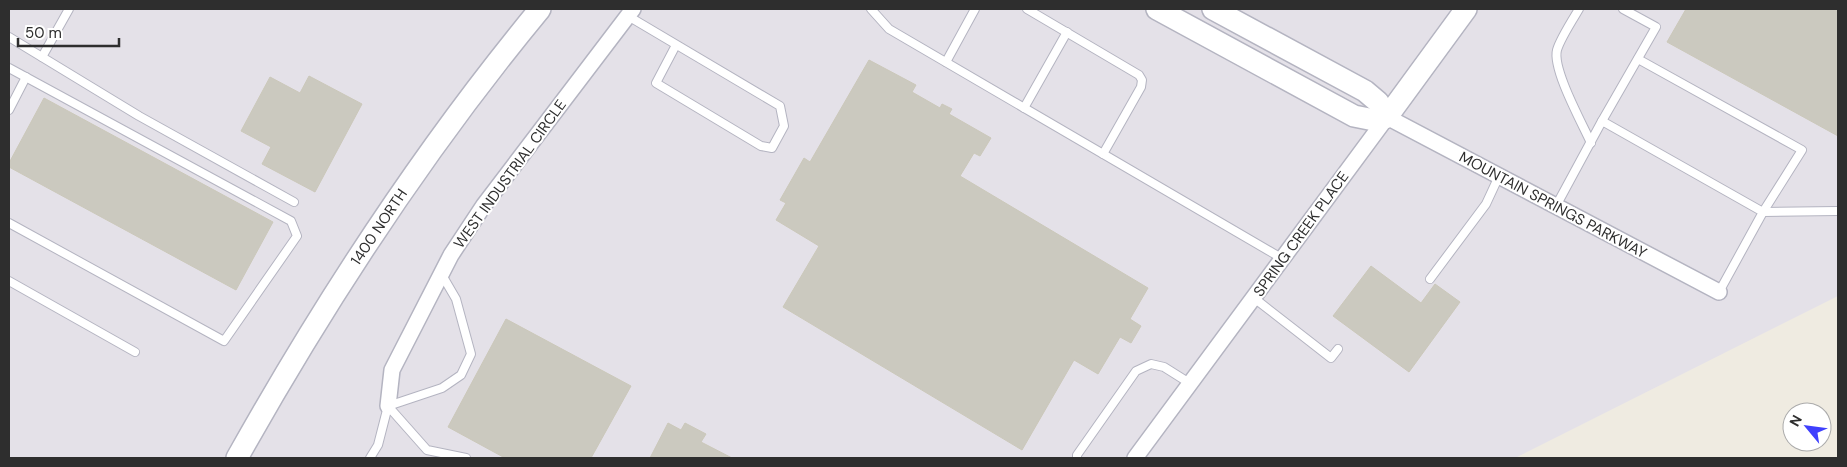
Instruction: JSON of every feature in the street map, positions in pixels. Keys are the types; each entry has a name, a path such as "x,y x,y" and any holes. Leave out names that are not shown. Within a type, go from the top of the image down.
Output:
{"street":[{"name":"1400 NORTH","path":"237,458 267,404 340,285 404,188 458,113 540,9"},
{"name":"MOUNTAIN SPRINGS PARKWAY","path":"1157,9 1354,116 1374,120 1387,117"},
{"name":"MOUNTAIN SPRINGS PARKWAY","path":"1213,9 1365,91 1378,102 1387,117 1719,292"},
{"name":"SPRING CREEK PLACE","path":"1135,458 1466,9"},
{"name":"WEST INDUSTRIAL CIRCLE","path":"388,406 392,370 451,255 484,205 630,12"}],"lane":[{"path":"42,57 69,9"},
{"path":"871,9 888,29 1283,259"},
{"path":"946,62 975,9"},
{"path":"1027,9 1134,71 1142,80 1141,86 1103,154"},
{"path":"1579,9 1557,49 1557,61 1560,75 1591,143"},
{"path":"1556,206 1656,27 1622,9"},
{"path":"630,12 676,45 780,106 784,126 772,148 761,146 656,83 676,45"},
{"path":"1024,108 1067,32"},
{"path":"9,38 139,116 294,202"},
{"path":"1638,59 1802,150 1763,212 1719,292"},
{"path":"9,68 291,221 297,236 224,341 9,223"},
{"path":"9,110 26,77"},
{"path":"1602,122 1763,212 1838,211"},
{"path":"1430,279 1486,204 1499,176"},
{"path":"388,406 442,388 461,374 471,354 456,299 441,274"},
{"path":"9,281 135,352"},
{"path":"1254,298 1330,358 1338,349"},
{"path":"1077,458 1077,455 1136,371 1151,364 1158,365 1191,384"},
{"path":"370,458 378,445 388,406"},
{"path":"388,406 427,450 466,458"}],"shaded area":[{"path":"9,9 1838,9 1838,296 1515,458 9,458"}],"building":[{"path":"1686,9 1838,9 1838,136 1667,42"},
{"path":"869,60 916,85 912,92 940,108 942,104 952,109 949,114 991,138 980,156 974,153 960,176 1148,288 1130,319 1141,326 1131,343 1120,337 1098,374 1074,360 1022,450 783,307 819,246 776,220 786,203 780,200 804,158 810,162"},
{"path":"309,76 362,104 315,192 262,164 271,147 241,131 270,77 300,93"},
{"path":"44,98 273,222 236,290 9,167 9,163"},
{"path":"1371,266 1421,303 1435,284 1460,302 1409,372 1333,316"},
{"path":"506,319 631,386 591,458 505,458 448,427"},
{"path":"668,423 681,430 685,423 706,434 701,442 732,458 650,458"}]}
